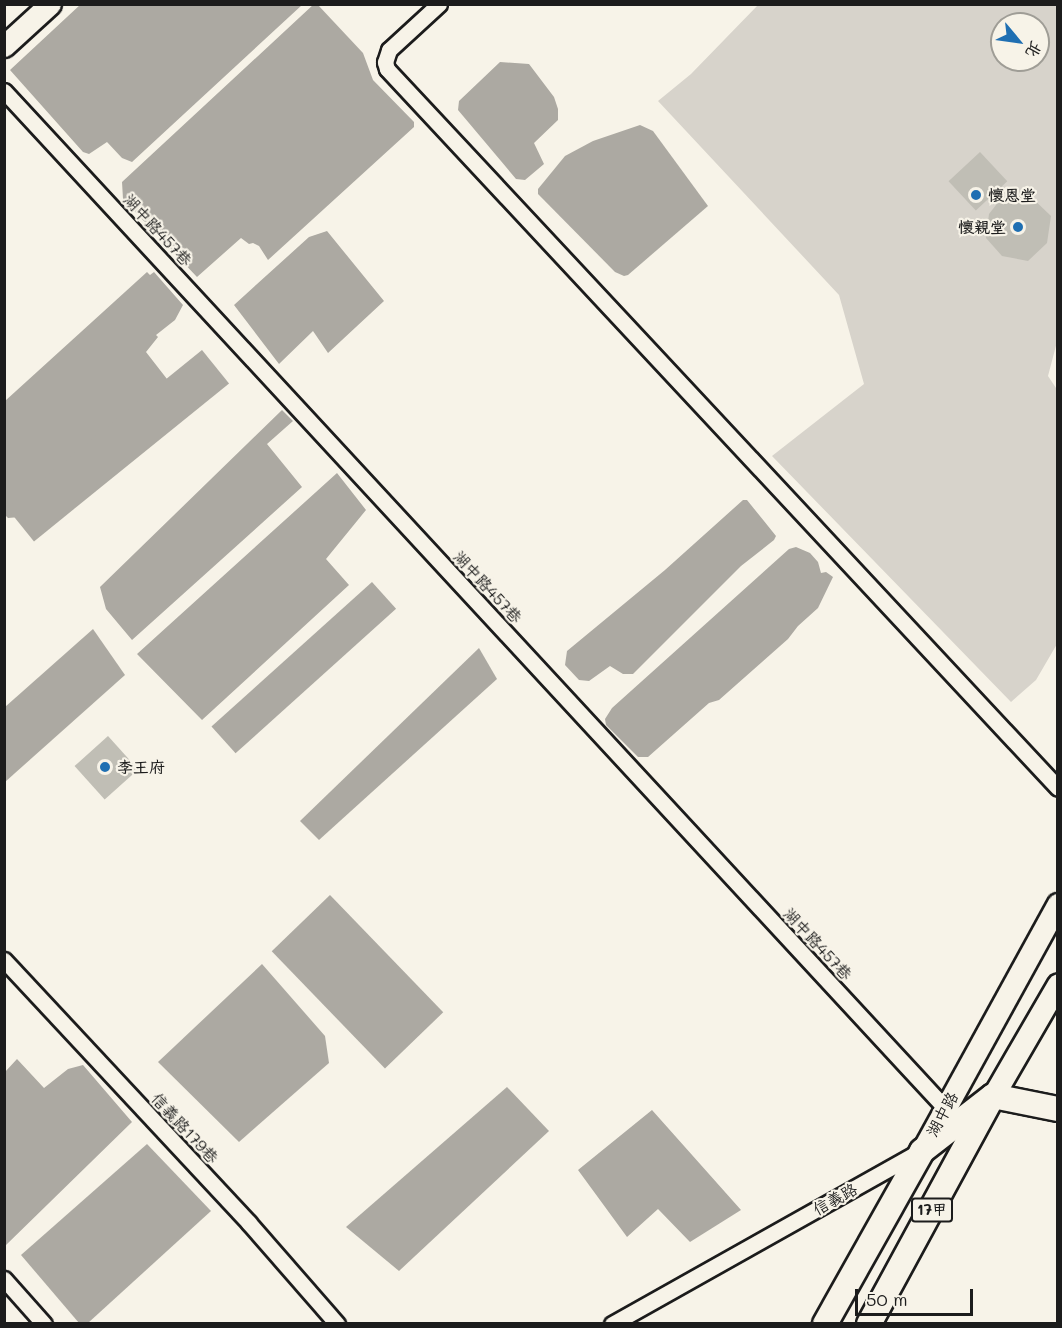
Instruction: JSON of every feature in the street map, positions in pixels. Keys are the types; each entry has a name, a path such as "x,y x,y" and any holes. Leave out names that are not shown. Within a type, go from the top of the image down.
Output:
{"main road":[{"path":"993,1096 1058,1109"},
{"name":"信義路","path":"922,1151 993,1096"},
{"name":"17甲","path":"869,1323 993,1096"},
{"name":"湖中路","path":"825,1323 922,1151"}],"street":[{"path":"4,46 50,4"},
{"path":"439,4 389,50 385,62 387,69 1058,789"},
{"name":"湖中路457巷","path":"4,90 945,1108"},
{"name":"湖中路","path":"922,1151 1058,904"},
{"name":"信義路179巷","path":"4,960 249,1223 337,1323"},
{"path":"993,1096 1058,984"},
{"name":"信義路","path":"612,1323 922,1151"},
{"path":"4,1280 44,1323"}],"shaded area":[{"path":"81,4 302,5 132,162 122,158 107,142 89,154 83,152 10,70"},
{"path":"314,4 318,5 363,53 373,80 414,122 414,127 268,260 259,246 249,244 241,238 197,277 123,199 122,182"},
{"path":"758,5 1057,5 1058,338 1048,376 1058,391 1057,644 1036,680 1011,702 772,456 864,384 839,295 658,101 691,74"},
{"path":"500,62 529,64 554,97 558,109 558,120 534,143 544,164 525,180 516,179 458,110 459,101"},
{"path":"640,125 653,131 708,206 624,276 615,272 538,194 538,189 565,156 593,141"},
{"path":"327,231 384,301 328,353 313,331 279,364 234,305 309,237"},
{"path":"147,272 150,275 154,272 183,305 175,320 156,335 158,337 146,352 167,379 20,517 8,518 4,514 5,401"},
{"path":"202,350 229,383 34,541 7,508"},
{"path":"282,410 293,421 267,444 302,487 132,640 106,609 100,587"},
{"path":"337,473 366,510 326,559 349,585 202,720 137,654"},
{"path":"743,500 747,500 776,536 774,540 741,566 633,674 623,674 610,666 589,681 579,680 565,665 567,651 665,570"},
{"path":"796,547 810,553 818,562 821,573 826,572 833,577 818,608 798,626 788,639 719,700 709,703 648,757 638,757 606,725 605,719 612,708 789,549"},
{"path":"372,582 396,609 236,753 211,727"},
{"path":"93,629 125,675 5,782 5,707"},
{"path":"479,648 497,679 319,840 300,821"},
{"path":"330,895 443,1012 385,1069 272,951"},
{"path":"262,964 325,1036 329,1063 239,1142 158,1062"},
{"path":"17,1059 44,1088 68,1069 83,1065 132,1122 5,1246 5,1072"},
{"path":"507,1087 549,1131 399,1271 346,1227"},
{"path":"652,1110 741,1210 690,1242 658,1209 627,1237 578,1170"},
{"path":"147,1144 211,1211 88,1323 79,1323 21,1255"}],"building":[{"name":"懷恩堂","path":"980,152 1007,181 976,211 949,181"},
{"name":"懷親堂","path":"1028,194 1051,216 1047,243 1028,261 1002,256 986,238 989,214 1003,196"},
{"name":"李王府","path":"108,736 138,769 105,800 75,766"}],"place":[{"name":"懷恩堂","path":"976,195"},
{"name":"懷親堂","path":"1018,227"},
{"name":"李王府","path":"105,767"}]}
